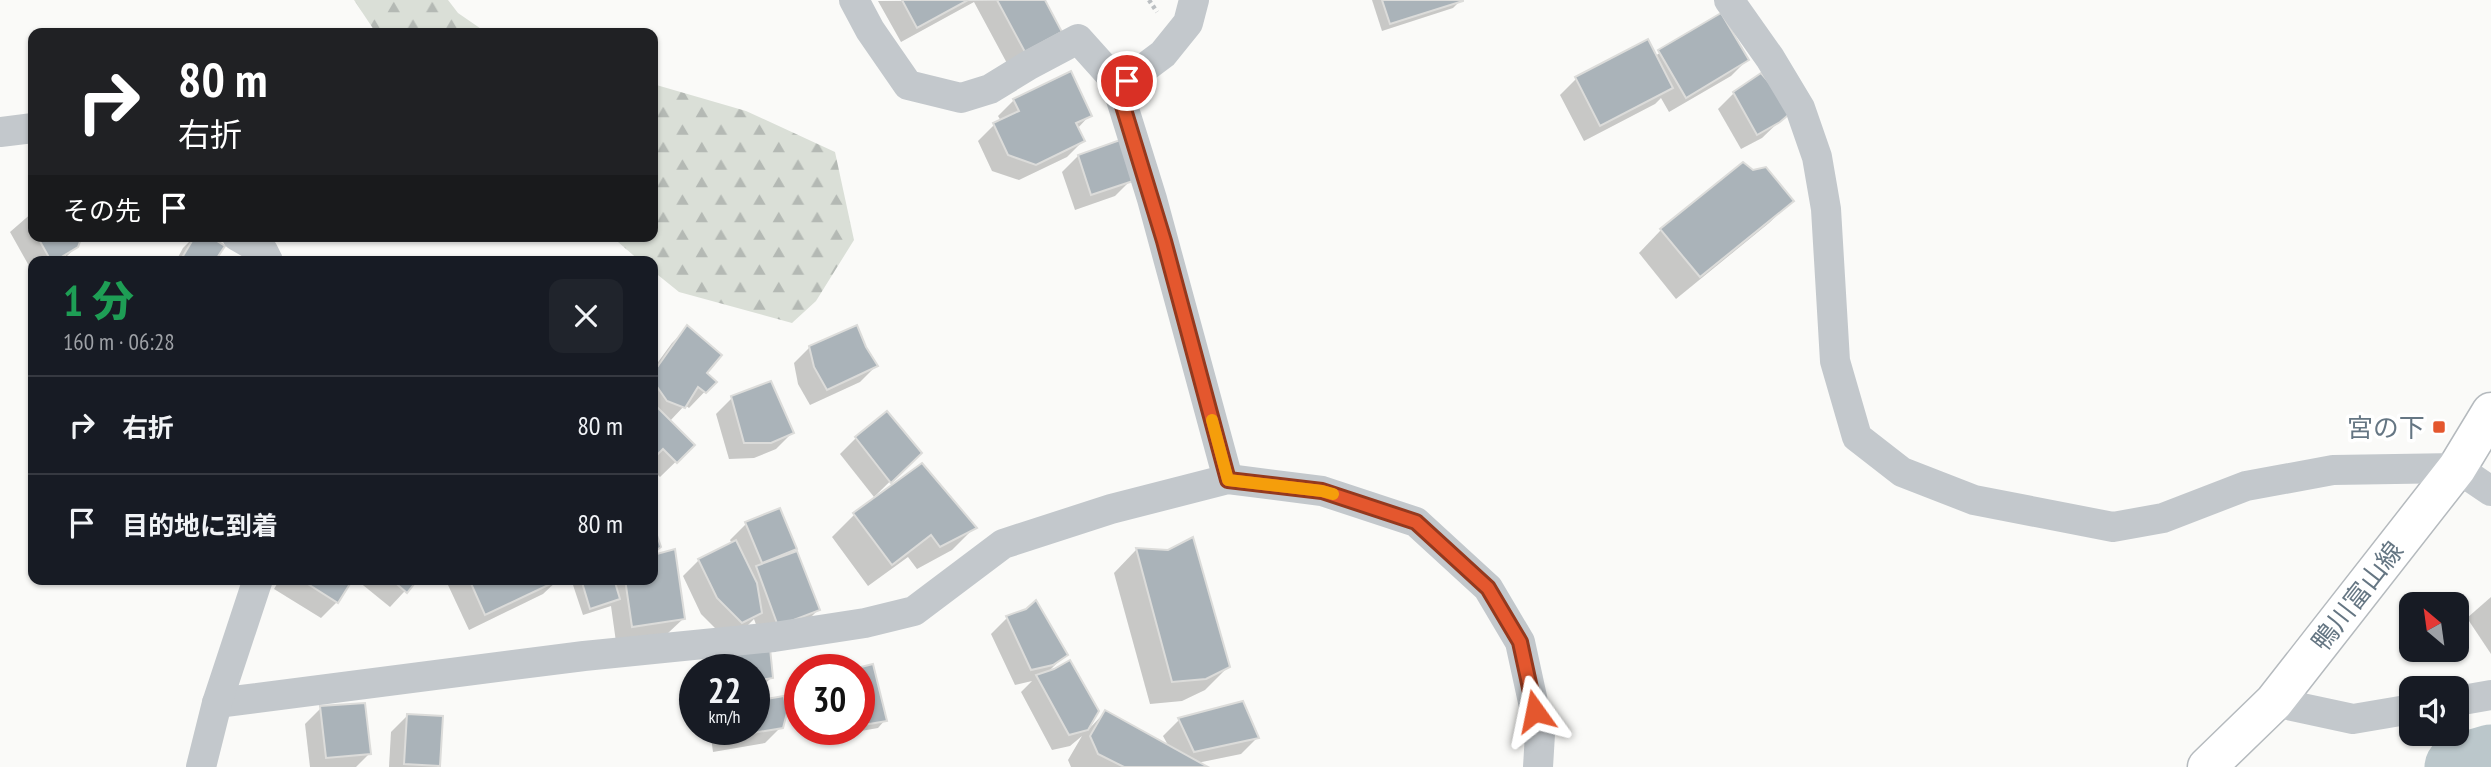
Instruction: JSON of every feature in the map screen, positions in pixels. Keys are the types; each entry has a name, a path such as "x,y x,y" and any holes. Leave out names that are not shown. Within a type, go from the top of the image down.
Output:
{"main road":[{"name":"鴨川富山線","path":"2207,767 2274,702 2456,467 2491,412"}],"street":[{"path":"854,0 870,30 908,85 961,98 990,89 1078,39 1122,88"},
{"path":"1194,0 1188,23 1163,54 1127,81 1119,93 1175,284 1228,480"},
{"path":"1729,0 1770,58 1800,108 1817,157 1826,209 1835,361 1857,438 1902,472 1973,500 2113,527 2163,517 2246,486 2333,470 2456,467 2491,491"},
{"path":"0,132 28,129"},
{"path":"247,242 263,251 266,256"},
{"path":"217,703 584,656 774,637 890,617 914,611 1003,544 1111,509 1228,480 1322,491 1416,522 1488,588 1520,642 1540,734 1538,767"},
{"path":"201,767 217,703 256,585"},
{"path":"2469,699 2491,695"},
{"path":"2274,702 2353,719 2399,711"}],"path":[{"path":"1149,0 1157,12"}],"green space":[{"path":"354,0 448,0 458,13 480,28 373,28"},
{"path":"658,85 746,111 835,152 854,240 816,301 792,323 679,292 658,275 658,256 634,256 618,242 658,242"}],"building":[{"path":"902,0 968,0 917,28"},
{"path":"997,0 1045,0 1062,32 1025,52"},
{"path":"1382,0 1463,0 1463,1 1390,24"},
{"path":"1721,13 1749,60 1686,98 1658,50"},
{"path":"1648,39 1673,88 1600,126 1575,77"},
{"path":"1071,71 1092,116 1076,123 1085,141 1036,165 1008,155 993,123 1019,111 1013,99"},
{"path":"1761,73 1793,111 1757,135 1733,92"},
{"path":"1120,140 1133,181 1091,195 1078,155"},
{"path":"1743,162 1753,170 1766,167 1794,201 1700,277 1660,229"},
{"path":"40,242 80,242 78,247 63,256 48,256"},
{"path":"191,242 219,242 225,246 218,256 183,256"},
{"path":"687,325 722,355 707,373 717,382 706,393 698,387 685,408 667,401 658,388 658,366"},
{"path":"857,325 878,366 827,390 814,367 809,346"},
{"path":"771,381 794,433 771,443 744,443 731,396"},
{"path":"658,408 695,445 677,463 663,449 658,454"},
{"path":"887,411 922,453 891,483 855,437"},
{"path":"922,463 977,528 940,547 931,535 892,565 853,513"},
{"path":"780,508 797,549 762,563 745,522"},
{"path":"1193,537 1230,667 1206,679 1172,682 1136,548 1168,550"},
{"path":"736,540 757,583 762,613 742,623 717,598 698,559"},
{"path":"675,549 685,619 632,627 626,585 658,585 658,554"},
{"path":"797,551 820,610 778,626 756,566"},
{"path":"310,585 349,585 338,603"},
{"path":"398,585 413,585 407,593"},
{"path":"472,585 548,585 485,615"},
{"path":"583,585 616,585 620,599 590,609"},
{"path":"1036,600 1068,655 1053,665 1031,670 1006,616 1026,609"},
{"path":"770,648 773,678 770,678 770,654 721,652"},
{"path":"1070,660 1099,711 1088,730 1069,735 1036,675"},
{"path":"875,672 887,721 875,723"},
{"path":"784,696 783,728 770,730 770,698"},
{"path":"1243,701 1259,738 1194,752 1178,718"},
{"path":"365,703 371,754 326,758 320,706"},
{"path":"1105,710 1208,767 1124,767 1098,754 1090,736"},
{"path":"407,714 443,716 440,766 404,764"}],"waterway":[{"path":"2457,767 2491,757"}],"slow traffic":[{"path":"1212,420 1228,480 1333,494"}],"place":[{"name":"宮の下","path":"2439,427"}],"route":[{"path":"1127,81 1119,93 1164,241 1228,480 1322,491 1416,522 1488,588 1520,642 1535,711"}]}
